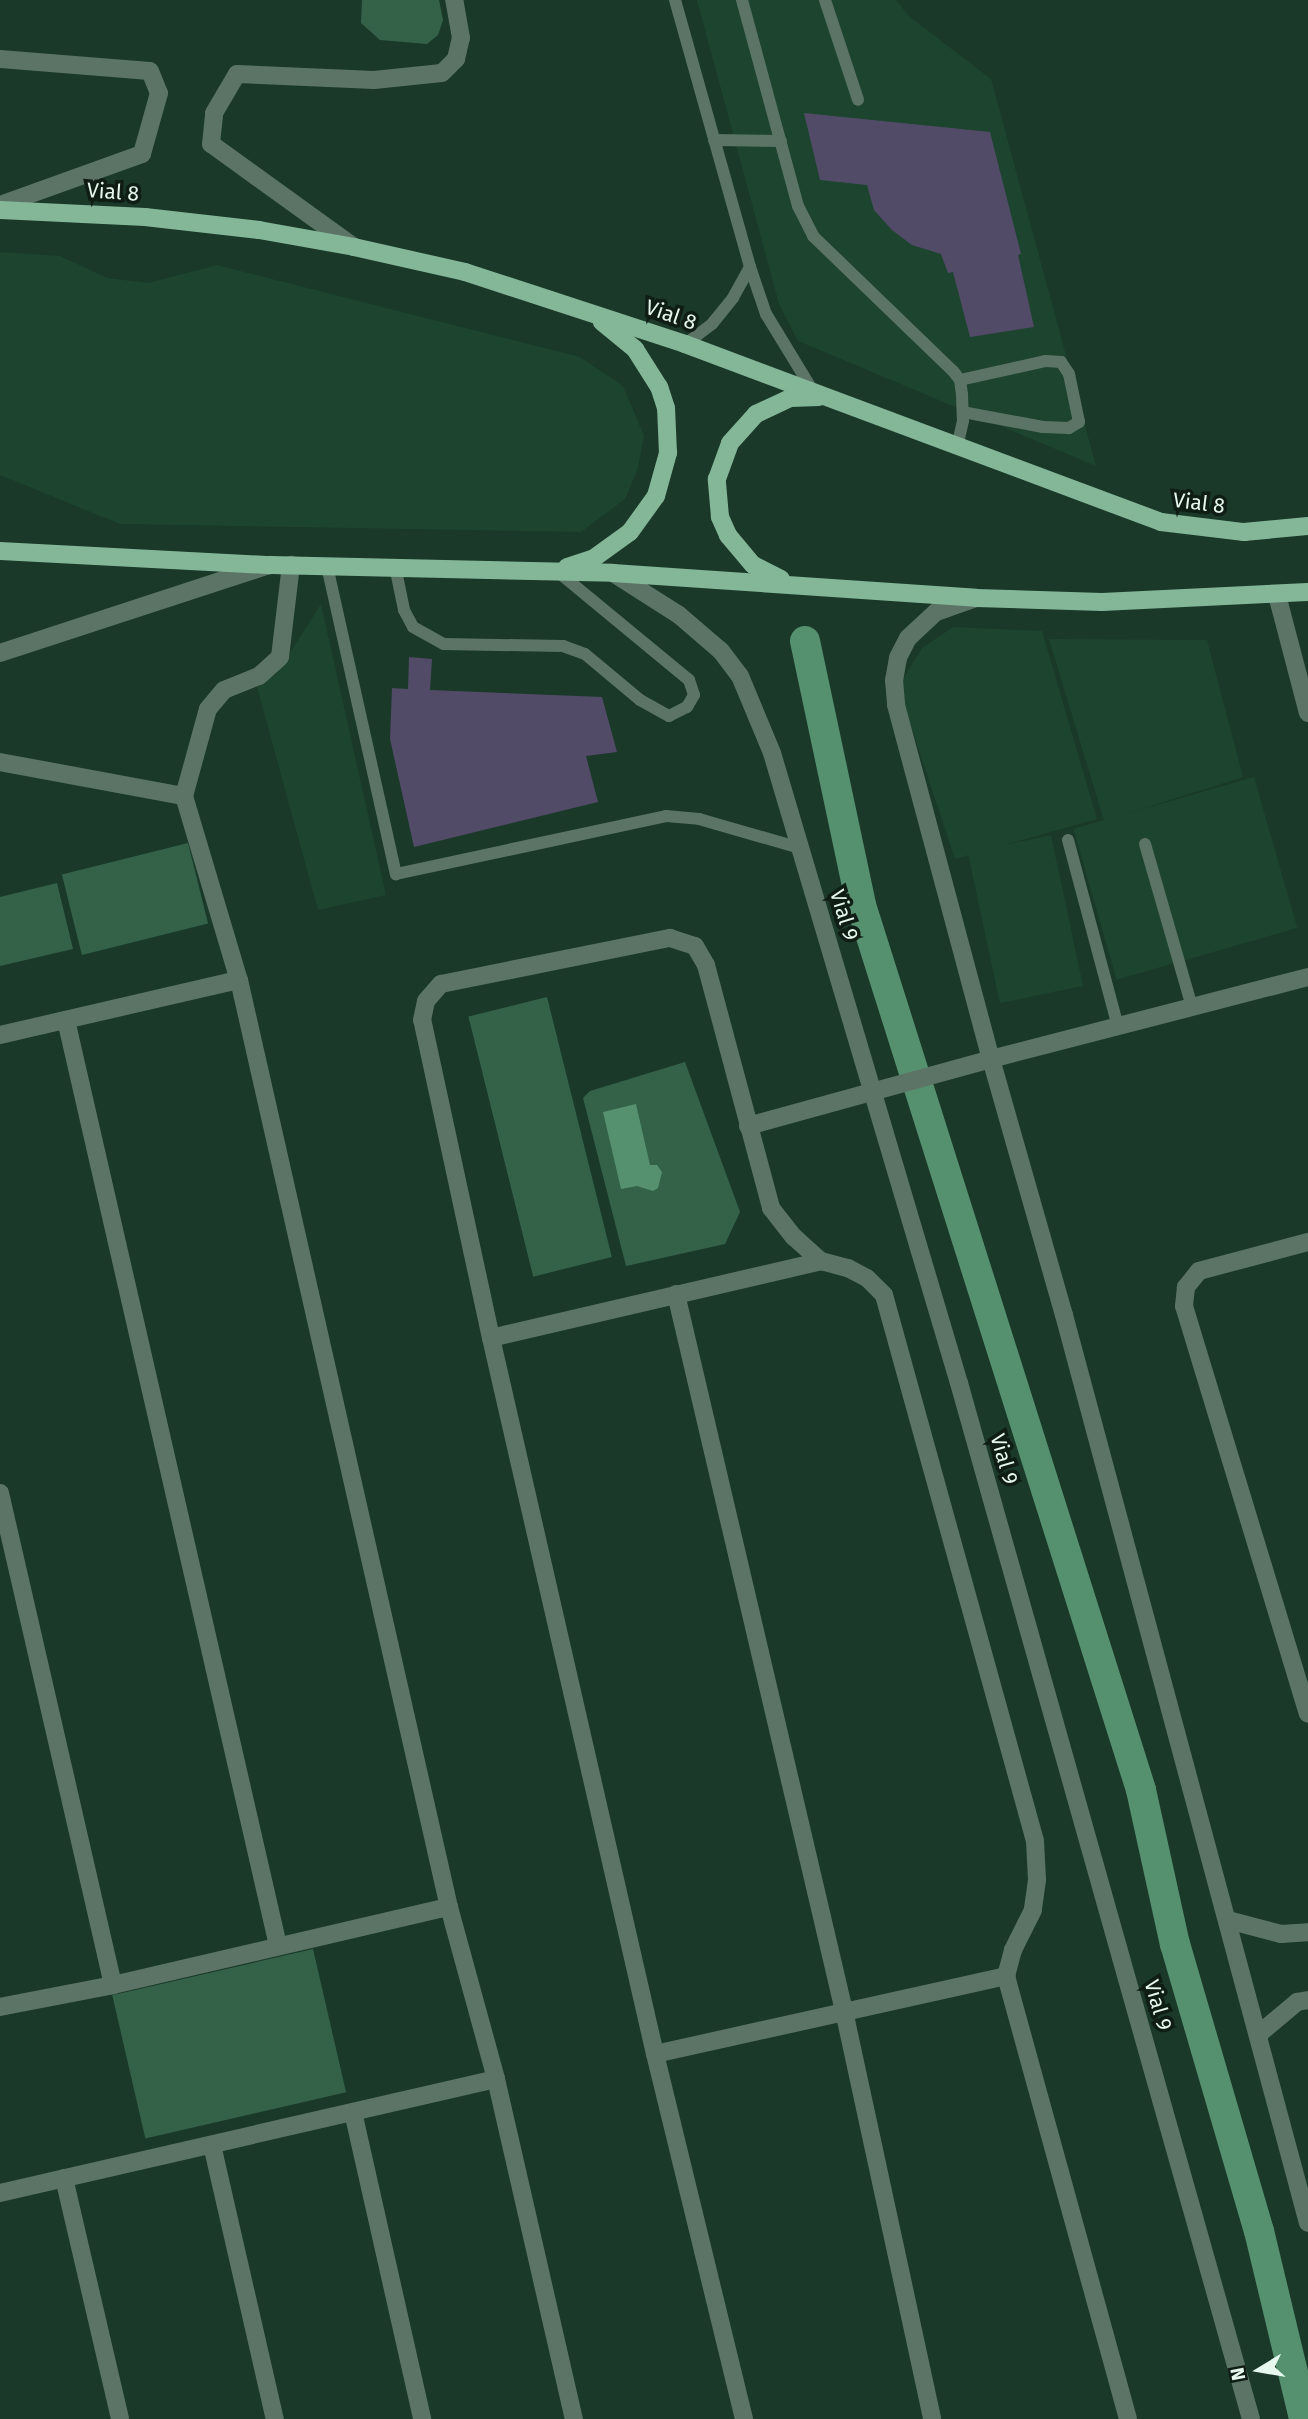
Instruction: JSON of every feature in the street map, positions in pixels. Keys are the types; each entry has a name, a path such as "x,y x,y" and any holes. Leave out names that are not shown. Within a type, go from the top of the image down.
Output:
{"main road":[{"name":"Vial 8","path":"0,207 145,217 259,230 354,247 464,272 685,344 1161,522 1244,532 1308,526"},
{"path":"528,570 573,566 613,547 645,515 664,475 668,453 666,408 649,367 619,334 576,307"},
{"path":"807,584 769,575 739,552 720,517 717,479 730,443 756,414 791,398 821,395"},
{"path":"0,551 271,565 613,573 807,584 976,598 1102,602 1308,592"}],"street":[{"path":"354,247 211,144 215,113 237,74 374,80 442,73 456,59 461,38 454,0"},
{"path":"0,59 150,71 159,93 142,154 0,207"},
{"path":"0,653 271,565"},
{"path":"291,565 280,657 259,676 225,690 208,709 184,796 239,980 449,1907 496,2080 574,2419"},
{"name":"Vial 9","path":"613,573 701,632 740,676 772,753 959,1383 1251,2419"},
{"path":"1277,595 1308,713"},
{"path":"976,598 936,612 919,625 898,658 894,680 896,705 1259,2034 1302,2171 1308,2223"},
{"path":"0,762 184,796"},
{"path":"744,2419 656,2054 491,1338 422,1020 426,1001 441,984 670,938 695,946 706,965 771,1208 794,1237 821,1261 848,1268 867,1278 884,1295 1035,1841 1037,1880 1033,1910 1013,1950 1006,1976 1128,2419"},
{"path":"748,1126 991,1059 1308,977"},
{"path":"0,1035 239,980"},
{"path":"66,1020 278,1945"},
{"path":"1308,1242 1199,1270 1186,1287 1184,1306 1308,1714"},
{"path":"491,1338 821,1261"},
{"path":"676,1294 844,2011 932,2419"},
{"path":"0,1493 113,1985"},
{"path":"0,2007 113,1985 449,1907"},
{"path":"1228,1920 1281,1934 1308,1932"},
{"path":"656,2054 1006,1976"},
{"path":"1259,2034 1297,2003 1308,2000"},
{"path":"0,2193 496,2080"},
{"path":"353,2112 422,2419"},
{"path":"212,2144 275,2419"},
{"path":"64,2178 120,2419"}],"lane":[{"path":"675,0 750,267 766,314 821,395"},
{"path":"742,0 797,206 813,236 960,380 963,412 957,446"},
{"path":"825,0 858,100"},
{"path":"714,140 781,141"},
{"path":"685,344 712,324 733,298 750,267"},
{"path":"960,380 1046,361 1061,362 1069,374 1079,422 1069,428 1043,427 963,412"},
{"path":"327,566 396,874 666,816 699,819 800,848"},
{"path":"395,566 404,610 413,627 444,644 563,646 585,654 640,700 669,716 687,707 694,695 689,680 556,571"},
{"path":"1068,839 1118,1026"},
{"path":"1145,844 1192,1007"}],"shaded area":[{"path":"362,0 439,0 443,20 438,35 427,44 380,40 361,23"},
{"path":"697,0 896,0 910,17 991,79 1096,466 798,341 779,304"},
{"path":"0,252 60,256 107,278 148,283 217,265 580,357 623,386 644,436 638,468 625,499 581,532 120,524 0,475"},
{"path":"321,604 386,895 318,910 256,683 283,664"},
{"path":"953,627 1042,631 1097,819 955,859 901,696 903,679 922,648"},
{"path":"1049,639 1207,640 1243,777 1104,821"},
{"path":"1254,777 1297,928 1117,980 1073,829"},
{"path":"1051,835 1083,986 1000,1003 968,853"},
{"path":"188,843 208,924 82,955 62,874"},
{"path":"57,883 73,949 0,966 0,897"},
{"path":"547,997 612,1257 533,1277 468,1017"},
{"path":"685,1062 740,1212 725,1244 626,1266 583,1098 590,1091"},
{"path":"636,1104 650,1165 657,1165 662,1172 658,1188 653,1191 637,1186 621,1189 603,1112"},
{"path":"313,1949 346,2092 145,2139 112,1995"}],"building":[{"path":"804,113 990,132 1021,254 1018,255 1034,327 970,337 953,272 948,273 941,254 912,245 892,230 874,210 867,185 820,180"},
{"path":"409,657 432,659 430,690 602,697 617,752 586,756 598,802 414,847 390,739 392,688 408,689"}],"waterway":[{"path":"805,641 861,905 1141,1790 1175,1944 1259,2231 1304,2419"}]}
